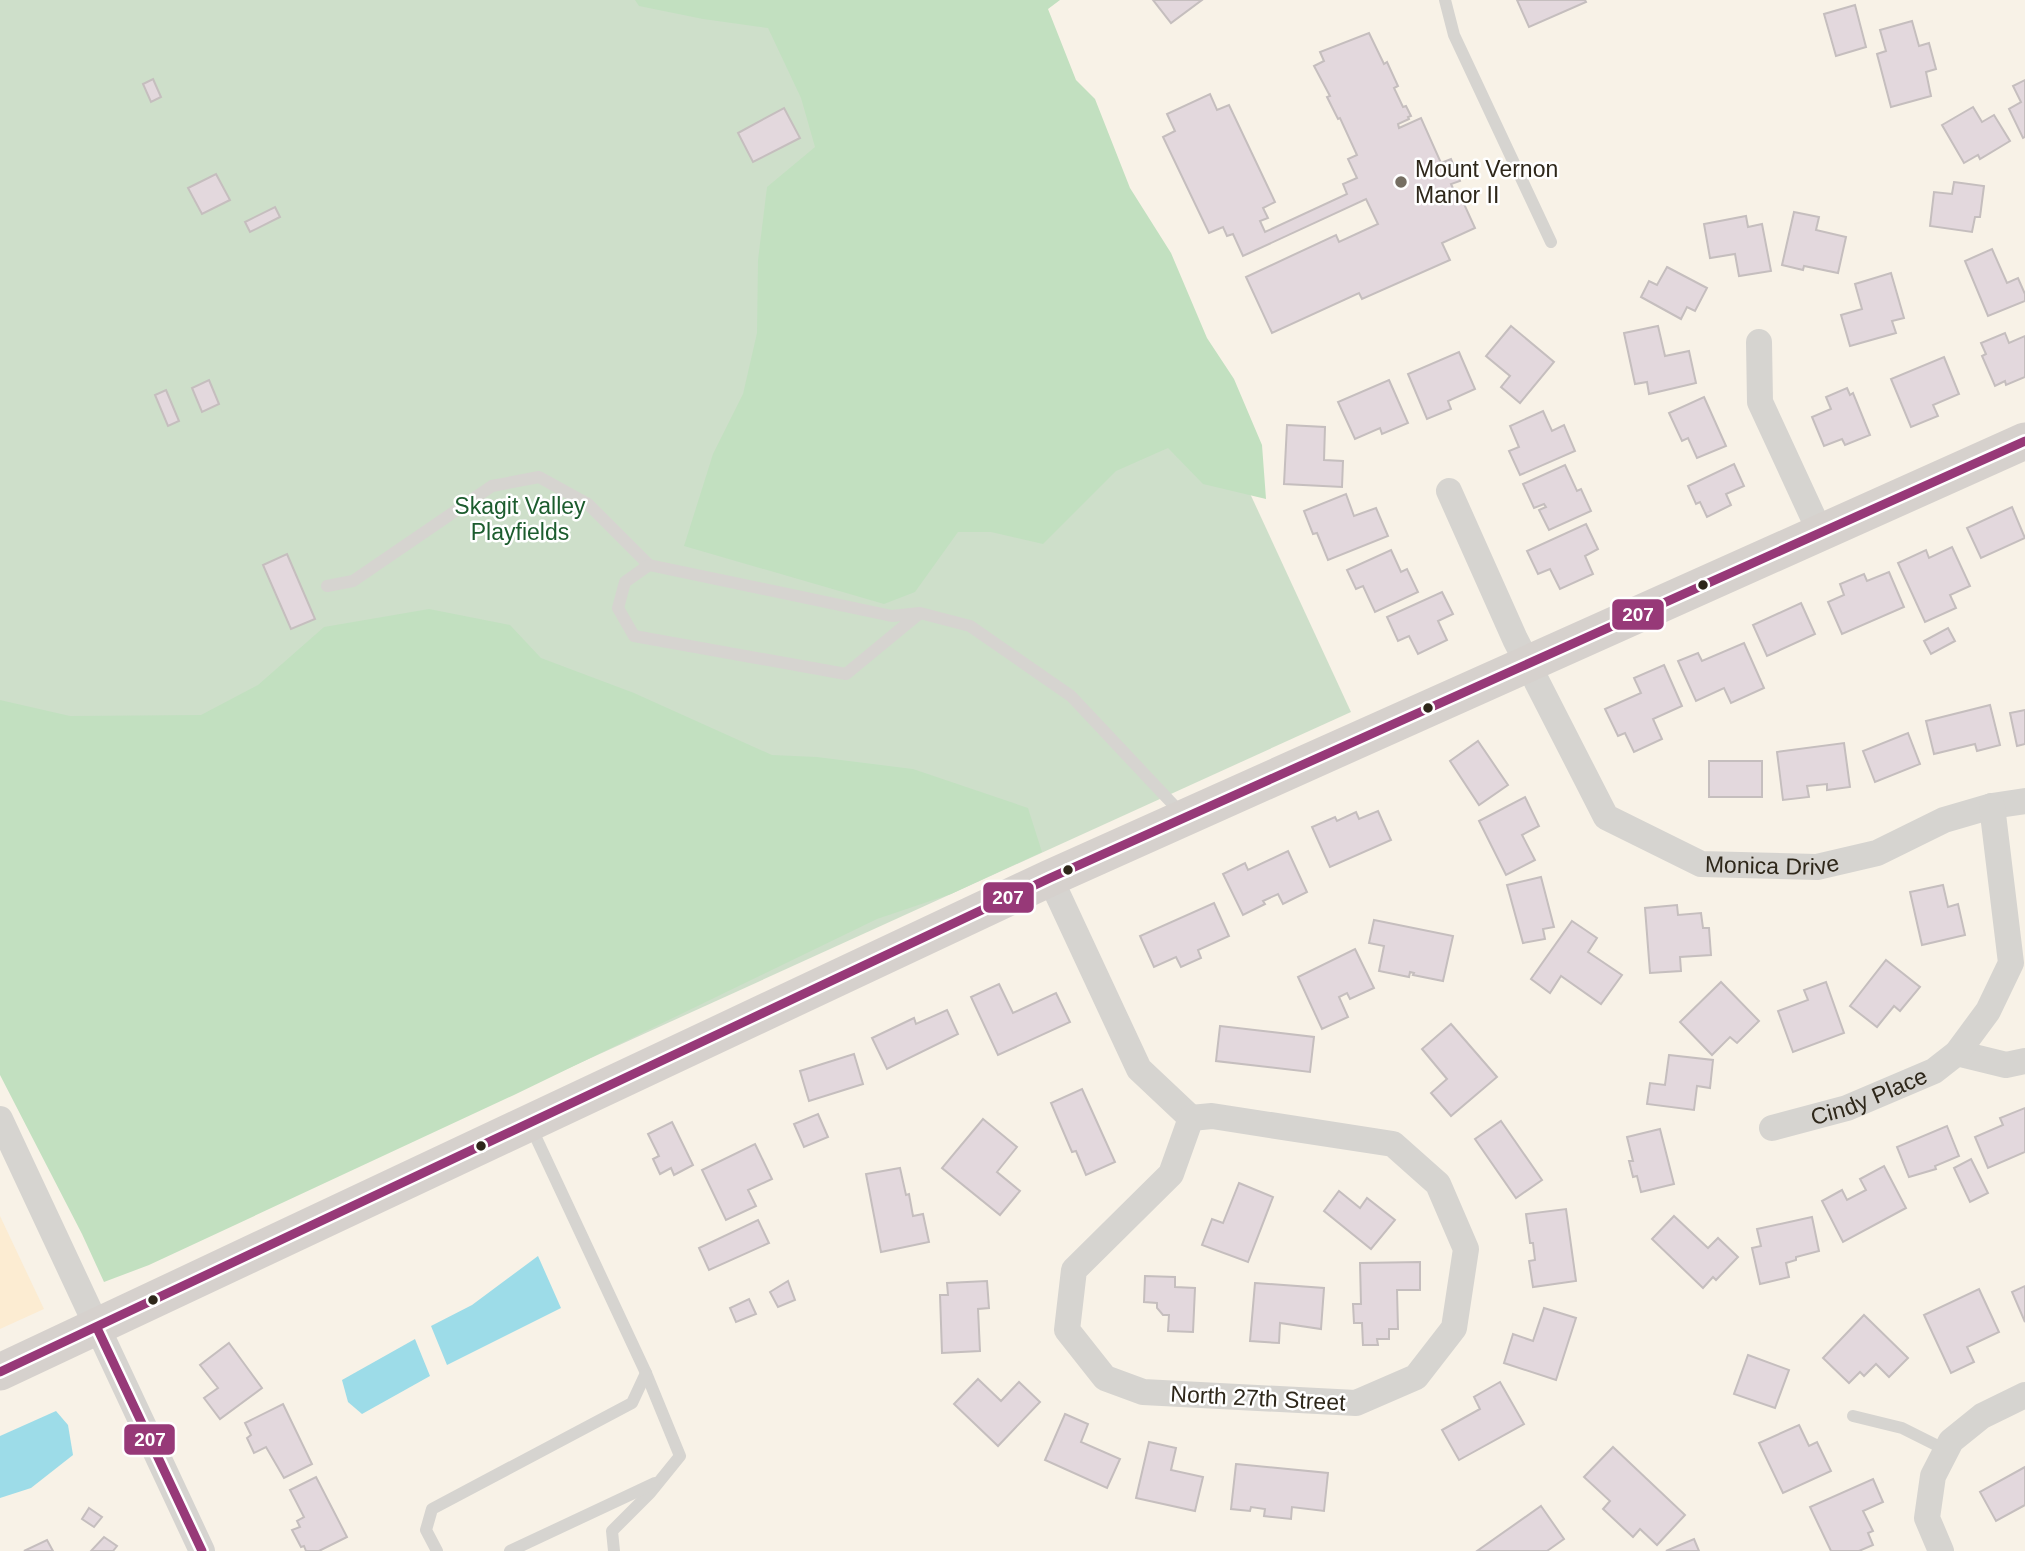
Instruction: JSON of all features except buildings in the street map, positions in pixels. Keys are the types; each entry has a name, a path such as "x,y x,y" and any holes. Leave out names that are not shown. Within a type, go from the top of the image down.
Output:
{"street":[{"path":"1759,342 1760,402 1820,532"},
{"path":"0,1372 1050,878 2025,440"},
{"name":"Monica Drive","path":"1449,491 1528,665 1606,817 1701,864 1817,867 1877,853 1944,820 1992,806 2025,801"},
{"name":"Cindy Place","path":"1772,1129 1847,1108 1934,1071 1957,1053 2018,971 1992,806"},
{"path":"1050,878 1139,1069 1191,1118"},
{"path":"1957,1053 2006,1065 2025,1061"},
{"name":"North 27th Street","path":"1212,1116 1393,1144 1438,1184 1466,1249 1454,1328 1416,1377 1356,1403 1143,1392 1105,1378 1067,1330 1074,1270 1171,1174 1191,1118 1212,1116"},
{"path":"0,1119 202,1551"},
{"path":"1941,1551 1927,1518 1933,1476 1946,1450 1951,1441 1982,1416 2025,1395"}],"lane":[{"path":"1445,0 1454,35 1551,242"},
{"path":"327,586 353,582 492,486 540,477 588,504 649,565 892,616 920,613 970,625 1071,696 1160,788 1185,818"},
{"path":"649,565 625,582 618,608 634,636 846,674 920,613"},
{"path":"530,1124 646,1373 680,1456 612,1531 614,1551"},
{"path":"437,1551 426,1530 432,1509 632,1403 646,1373"},
{"path":"1853,1416 1902,1428 1946,1450"},
{"path":"510,1551 661,1480"}],"shaded area":[{"path":"0,1216 44,1309 0,1329"}],"green space":[{"name":"Skagit Valley Playfields","path":"0,0 1022,0 1351,712 136,1265 0,1047"},
{"path":"635,0 1060,0 1048,9 1076,80 1095,99 1130,188 1171,253 1207,338 1234,379 1262,445 1266,499 1203,484 1168,448 1116,471 1043,544 991,532 958,532 915,592 884,604 684,546 713,454 743,394 757,333 758,260 767,187 815,147 801,98 768,28 639,6"},
{"path":"429,609 510,625 541,658 634,693 772,755 817,757 913,769 1028,808 1042,852 951,894 877,919 514,1095 149,1265 104,1282 0,1075 0,700 70,716 201,715 258,685 324,627"}],"water":[{"path":"538,1256 561,1308 447,1365 431,1326 472,1305"},
{"path":"415,1339 430,1376 362,1414 348,1402 342,1380"},
{"path":"56,1411 68,1425 73,1455 31,1488 0,1498 0,1436"}],"transit line":[{"name":"207","path":"0,1372 1050,878 2025,441"},
{"name":"207","path":"97,1328 202,1551"}],"place":[{"name":"Mount Vernon Manor II","path":"1401,182"}]}
